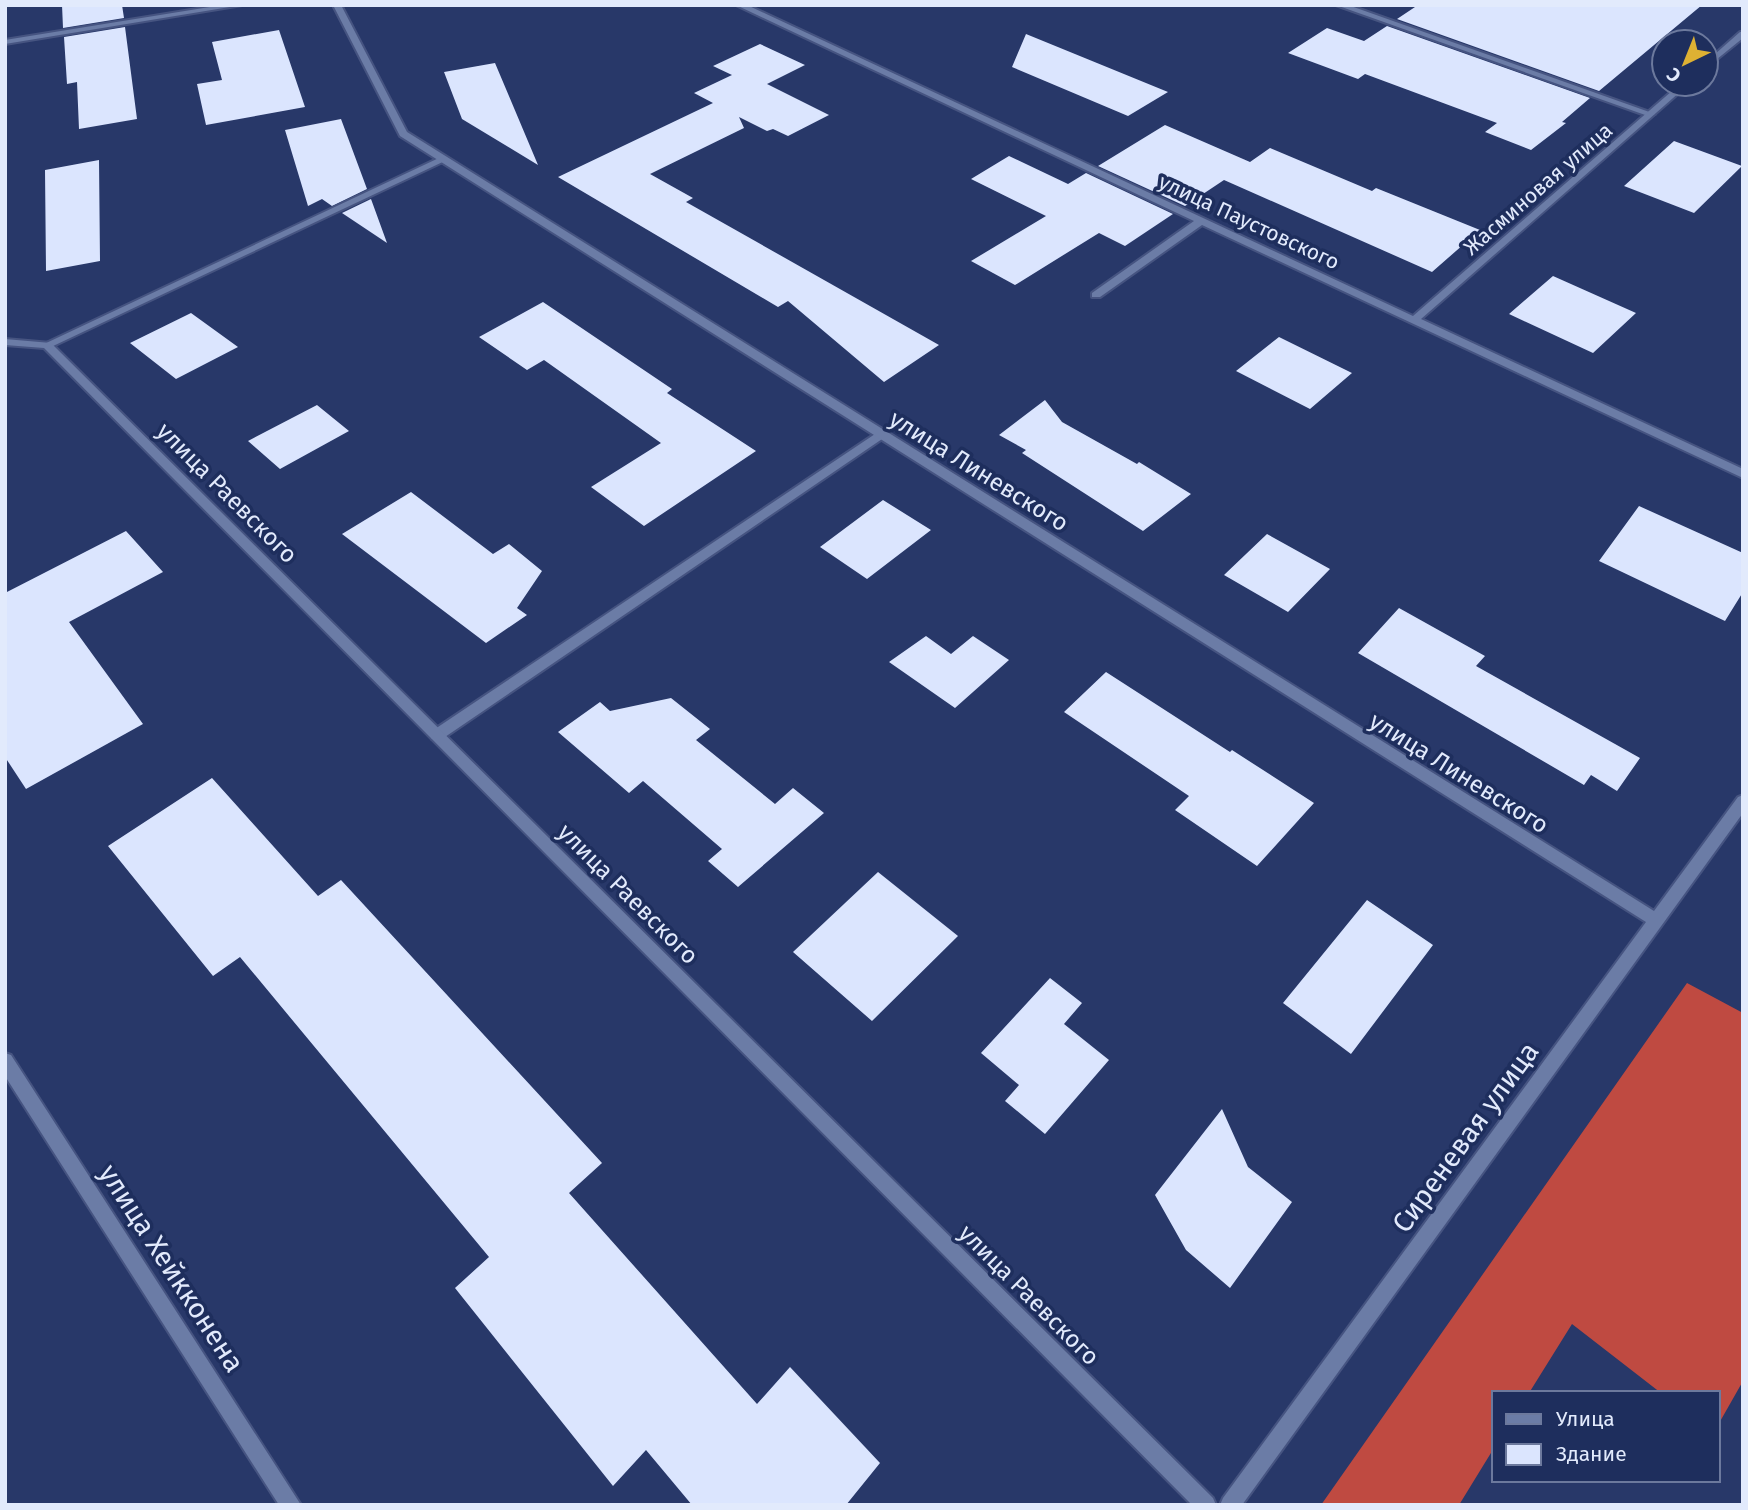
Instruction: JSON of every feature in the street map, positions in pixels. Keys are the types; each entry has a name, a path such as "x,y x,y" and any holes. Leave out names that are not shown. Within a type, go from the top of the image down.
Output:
{"street":[{"path":"5,43 238,5"},
{"name":"улица Линевского","path":"337,5 403,134 1656,920"},
{"name":"улица Паустовского","path":"740,5 1743,474"},
{"path":"1340,5 1651,114"},
{"path":"1720,54 1743,34"},
{"name":"Жасминовая улица","path":"1413,320 1669,98"},
{"path":"5,342 47,345 444,159"},
{"path":"1096,295 1201,221"},
{"name":"улица Раевского","path":"47,345 1206,1505"},
{"path":"437,735 881,434"},
{"name":"Сиреневая улица","path":"1230,1505 1743,801"},
{"name":"улица Хейкконена","path":"5,1061 292,1505"}],"shaded area":[{"path":"1687,983 1743,1013 1743,1381 1720,1421 1720,1391 1658,1391 1572,1324 1530,1391 1492,1391 1492,1451 1459,1505 1321,1505"}],"building":[{"path":"62,5 122,5 124,18 63,28"},
{"path":"1418,5 1702,5 1674,28 1650,28 1650,48 1599,91 1397,19"},
{"path":"1387,26 1590,98 1562,122 1566,123 1531,150 1485,132 1497,123 1365,74 1358,79 1288,53 1327,28 1364,41"},
{"path":"125,27 137,119 79,129 77,82 67,84 64,37"},
{"path":"279,30 305,107 206,125 197,84 222,80 212,42"},
{"path":"1026,34 1168,92 1128,116 1012,67"},
{"path":"760,44 805,65 767,84 829,115 788,136 773,129 767,131 739,117 744,128 650,174 693,198 686,202 939,345 884,382 788,301 778,307 558,177 713,103 694,93 732,75 713,66"},
{"path":"495,63 538,165 462,119 444,72"},
{"path":"341,119 367,189 332,206 322,199 308,206 285,130"},
{"path":"1165,125 1250,162 1270,148 1372,191 1376,188 1480,230 1432,272 1224,180 1185,206 1098,166"},
{"path":"1674,141 1742,166 1694,213 1624,186"},
{"path":"1009,156 1068,184 1086,173 1173,214 1125,246 1099,233 1015,285 971,261 1046,216 971,179"},
{"path":"99,160 100,261 46,271 45,170"},
{"path":"371,199 387,243 342,213"},
{"path":"1553,276 1636,313 1593,353 1509,314"},
{"path":"543,302 672,389 667,393 756,451 644,526 591,487 661,443 544,360 527,370 479,337"},
{"path":"191,313 238,347 176,379 130,343"},
{"path":"1279,337 1352,373 1310,409 1236,371"},
{"path":"1045,400 1062,422 1137,464 1139,462 1191,494 1143,531 1022,453 1026,450 999,435"},
{"path":"317,405 349,431 280,469 248,441"},
{"path":"411,492 493,554 509,544 542,571 517,608 527,615 486,643 342,534"},
{"path":"883,500 931,530 867,579 820,547"},
{"path":"1639,506 1743,553 1743,592 1725,621 1599,561"},
{"path":"126,531 163,572 69,622 143,724 26,789 5,757 5,593"},
{"path":"1267,534 1330,569 1288,612 1224,575"},
{"path":"1399,608 1485,656 1476,666 1640,758 1617,791 1591,775 1584,785 1358,653"},
{"path":"926,636 951,654 973,636 1009,660 955,708 889,662"},
{"path":"1106,672 1314,803 1257,866 1175,810 1189,796 1064,712"},
{"path":"671,698 710,729 696,740 775,804 793,788 824,813 738,887 708,861 722,849 643,781 629,793 558,732 600,702 610,711"},
{"path":"212,778 318,896 341,880 602,1163 569,1193 757,1404 790,1367 880,1463 846,1505 692,1505 646,1450 613,1486 455,1288 489,1257 240,957 213,976 108,846"},
{"path":"878,872 958,936 872,1021 793,952"},
{"path":"1367,900 1433,945 1351,1054 1283,1003"},
{"path":"1050,978 1082,1003 1064,1024 1109,1060 1045,1134 1005,1101 1019,1085 981,1053"},
{"path":"1222,1109 1248,1167 1292,1202 1230,1288 1186,1250 1155,1195"}]}
